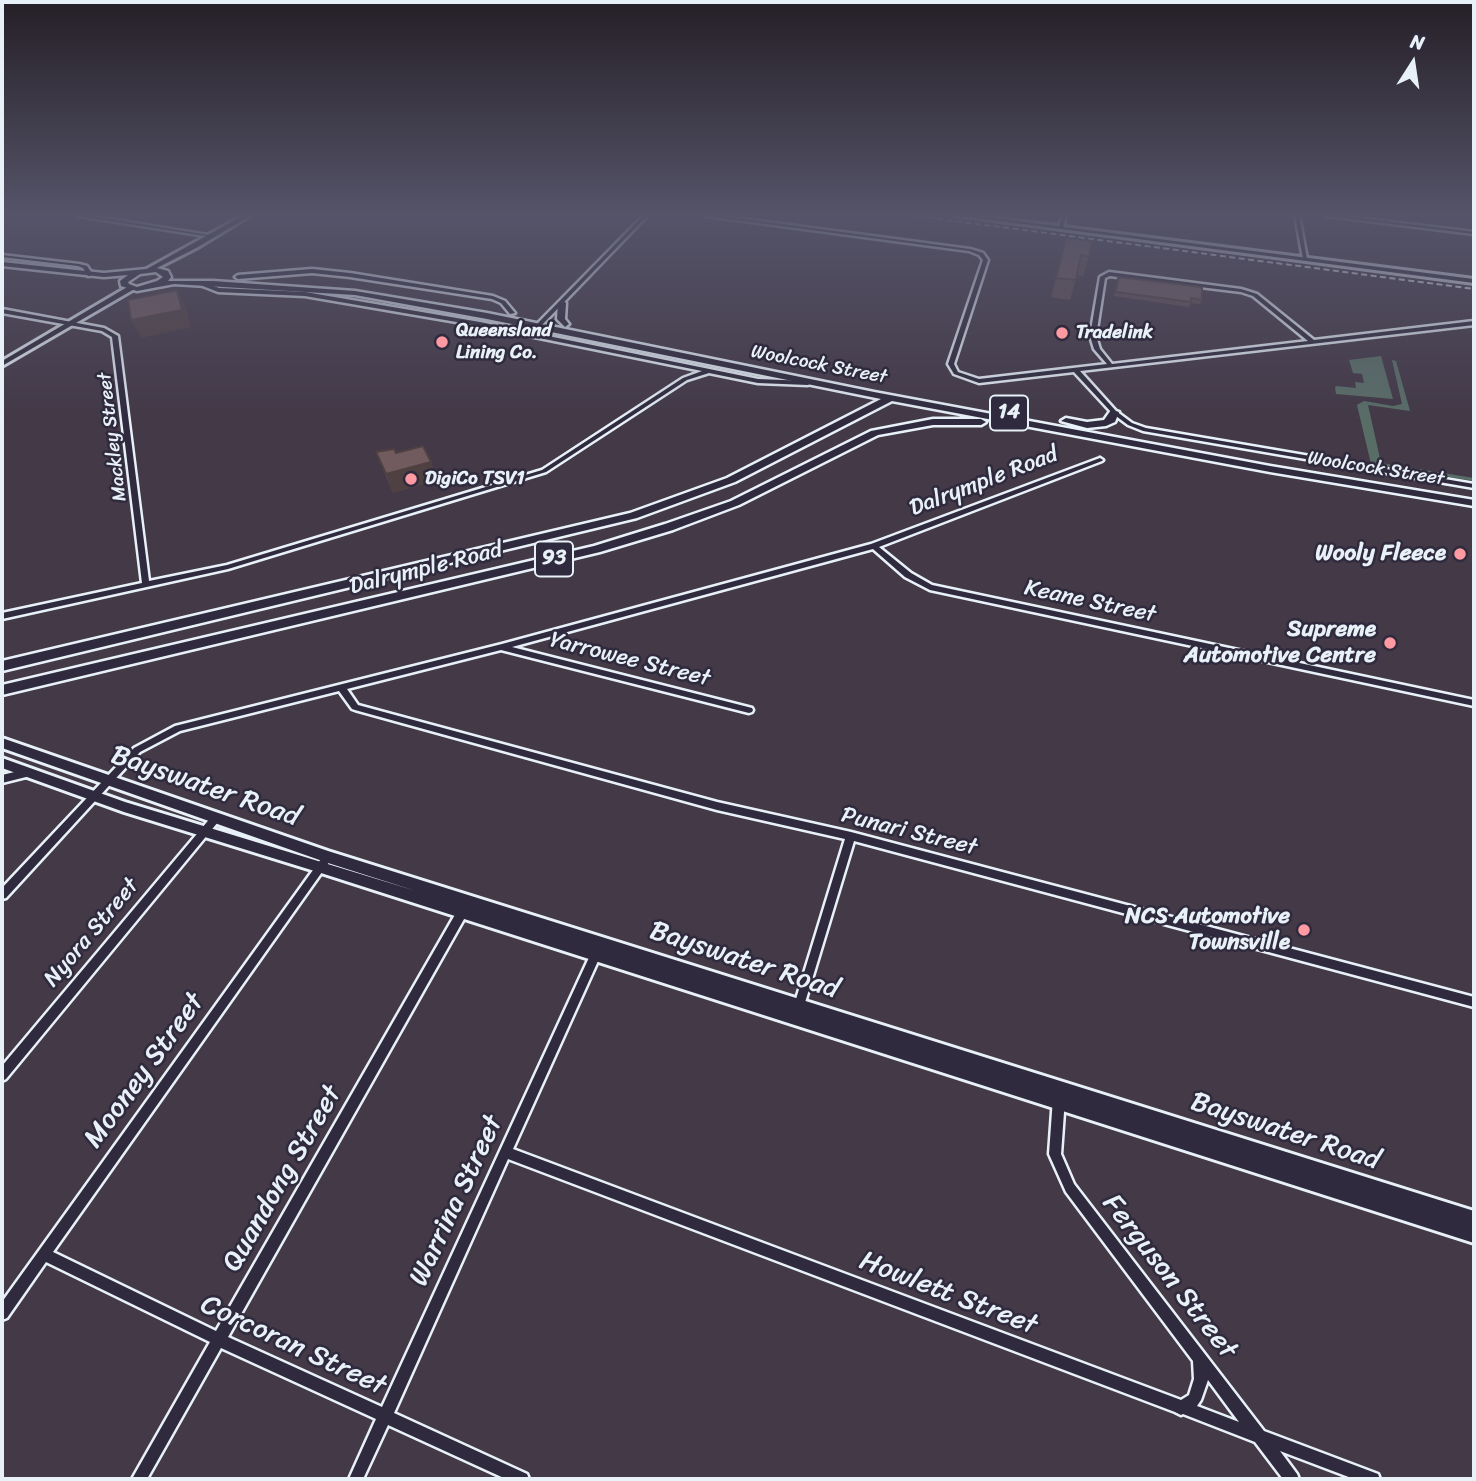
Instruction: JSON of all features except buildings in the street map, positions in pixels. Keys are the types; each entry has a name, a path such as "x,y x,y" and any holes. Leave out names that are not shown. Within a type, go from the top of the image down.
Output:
{"main road":[{"name":"14","path":"107,284 128,287 155,285"},
{"path":"2,364 128,287 126,284"},
{"name":"Woolcock Street","path":"155,285 175,284"},
{"name":"Woolcock Street","path":"217,284 355,293 542,323 894,398"},
{"name":"Woolcock Street","path":"333,284 512,313 542,323 565,324 1094,436 1270,470 1474,503"},
{"path":"562,303 561,319 565,324"},
{"path":"793,447 847,412 853,401 847,389"},
{"name":"Dalrymple Road","path":"2,666 581,530 672,503 731,480 880,402 894,398 921,399"},
{"name":"Woolcock Street","path":"921,399 1474,495"},
{"path":"1009,413 1087,425 1106,424 1114,412"},
{"name":"Dalrymple Road","path":"2,690 482,577 669,527 735,503 793,476 858,439 893,428 933,422 974,421 1094,436"},
{"path":"479,554 482,577"},
{"path":"2,697 29,684"},
{"name":"Bayswater Road","path":"2,743 215,819 325,862 1059,1095 1474,1220"},
{"name":"Bayswater Road","path":"2,763 94,797 204,832 325,862"},
{"name":"Bayswater Road","path":"1059,1095 1474,1234"}],"street":[{"path":"203,284 218,290 284,292 367,304 480,324 769,383 793,382 830,386"},
{"path":"542,323 580,284"},
{"path":"978,284 951,364 956,373 965,378 985,381 1474,323"},
{"path":"1102,284 1093,336 1097,349 1111,366"},
{"path":"1188,284 1255,295 1313,342"},
{"name":"Mackley Street","path":"2,311 111,332 117,341 146,584"},
{"path":"683,366 685,379"},
{"path":"1076,370 1114,412 1138,428"},
{"path":"2,616 228,567 544,471 685,379 709,371"},
{"path":"1106,424 1474,486"},
{"name":"Dalrymple Road","path":"2,895 137,750 178,728 502,647 874,547 1100,460"},
{"name":"Keane Street","path":"874,547 908,575 930,587 1474,704"},
{"name":"Yarrowee Street","path":"502,647 749,710"},
{"name":"Punari Street","path":"342,688 355,707 717,806 851,836 1474,1002"},
{"path":"2,779 27,773"},
{"name":"Nyora Street","path":"2,1075 215,819"},
{"path":"797,1012 851,836"},
{"name":"Mooney Street","path":"2,1313 325,862"},
{"name":"Quandong Street","path":"139,1479 465,907"},
{"name":"Warrina Street","path":"356,1479 598,949"},
{"name":"Ferguson Street","path":"1059,1095 1054,1142 1062,1174 1292,1479"},
{"name":"Howlett Street","path":"507,1153 1373,1479"},
{"name":"Corcoran Street","path":"44,1254 220,1340 522,1479"},
{"path":"1181,1408 1194,1400 1201,1379 1200,1357"}],"green space":[{"path":"1381,356 1393,399 1336,394 1337,386 1356,388 1355,382 1364,383 1362,374 1353,373 1349,360"},
{"path":"1392,360 1396,361 1410,411 1368,405 1381,463 1474,478 1474,481 1371,464 1357,405 1364,401 1393,406 1402,404"}],"railway":[{"path":"1437,284 1474,289"}],"place":[{"name":"Tradelink","path":"1062,333"},
{"name":"Queensland Lining Co.","path":"442,342"},
{"name":"DigiCo TSV1","path":"411,479"},
{"name":"Wooly Fleece","path":"1460,554"},
{"name":"Supreme Automotive Centre","path":"1390,643"},
{"name":"NCS Automotive Townsville","path":"1304,930"}]}
